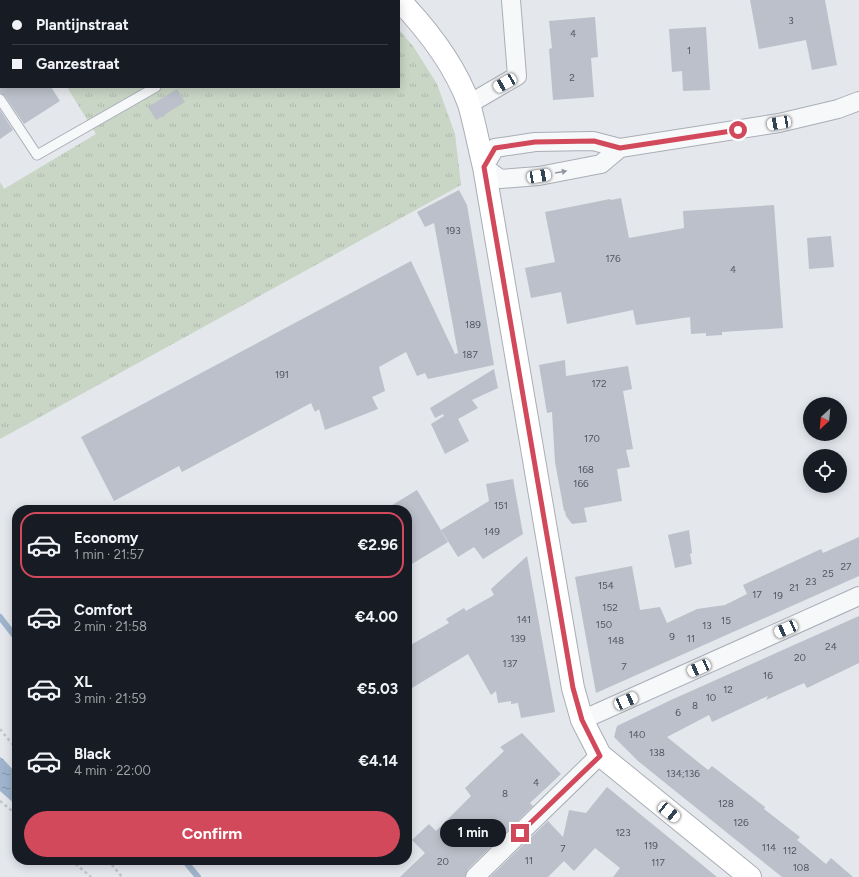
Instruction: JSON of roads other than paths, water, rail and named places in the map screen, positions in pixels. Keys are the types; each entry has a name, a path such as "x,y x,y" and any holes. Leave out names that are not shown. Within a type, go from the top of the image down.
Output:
{"main road":[{"path":"400,1 419,20 450,64 468,104 484,167 573,688 582,720 600,756 750,877"}],"street":[{"path":"468,104 517,76 511,0"},
{"path":"620,148 601,164 539,176 500,179 484,167 495,148 535,142 594,141 620,148 779,123 838,109 859,102"},
{"path":"582,720 859,596"},
{"path":"475,877 600,756"}],"lane":[{"path":"0,99 37,155 154,88"}],"water":[{"path":"0,757 12,769 12,802 0,791"}],"waterway":[{"path":"0,617 12,633"},
{"path":"188,865 198,877"}]}
